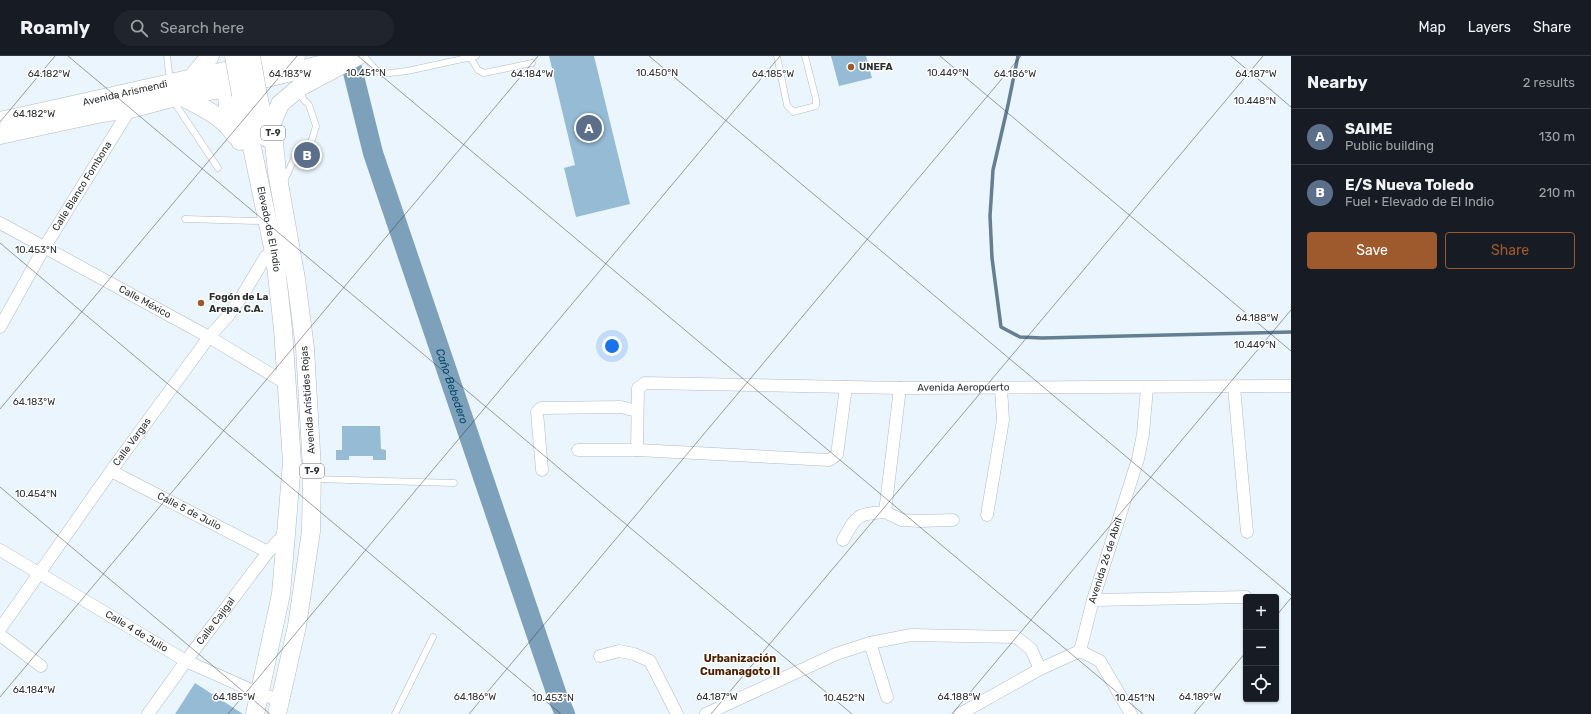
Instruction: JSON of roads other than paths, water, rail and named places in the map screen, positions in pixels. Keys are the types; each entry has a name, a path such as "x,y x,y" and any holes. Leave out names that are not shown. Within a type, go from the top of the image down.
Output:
{"main road":[{"path":"193,78 210,56"},
{"name":"Elevado de El Indio","path":"234,56 245,80 286,227"},
{"path":"245,80 267,59 296,56"},
{"name":"T-9","path":"286,227 272,123 280,104 300,87 330,67 357,56"},
{"name":"T-9","path":"266,256 247,163 228,105 245,80 330,67"},
{"name":"Avenida Arismendi","path":"0,135 102,113 130,109 174,93 193,78 245,80"},
{"name":"Avenida Arismendi","path":"0,121 245,80"},
{"name":"Elevado de El Indio","path":"245,80 275,257 283,329"},
{"name":"T-9","path":"174,93 217,115 225,122 241,144"},
{"name":"Avenida Arístides Rojas","path":"278,707 297,626 311,531 312,478 305,348 296,279 286,227"},
{"name":"Elevado de El Indio","path":"266,256 283,329"},
{"name":"Avenida Arístides Rojas","path":"255,714 282,594 287,531 292,462 283,329"}],"street":[{"name":"Calle Blanco Fombona","path":"0,327 44,248 130,109"},
{"name":"Calle México","path":"0,223 209,337 287,384"},
{"name":"Calle Vargas","path":"0,629 111,471 209,337 228,316 266,256"},
{"name":"Avenida Aeropuerto","path":"637,411 638,388 645,383 846,388 1147,388 1291,386"},
{"path":"1234,387 1247,532"},
{"path":"578,450 637,450 829,460 837,455 846,388"},
{"path":"885,512 900,388"},
{"path":"986,516 1003,420 1001,388"},
{"name":"Avenida 26 de Abril","path":"1080,651 1093,600 1138,459 1147,388"},
{"path":"542,470 537,424 537,412 541,408 621,407 637,411 637,450"},
{"name":"Calle 5 de Julio","path":"111,471 268,552"},
{"path":"843,540 853,522 863,513 885,512 902,520 953,520"},
{"name":"Calle Cajigal","path":"148,714 268,552 287,531"},
{"name":"Calle 4 de Julio","path":"0,550 186,661 260,694 278,707"},
{"path":"1093,600 1243,597"},
{"path":"706,714 836,654 870,643 911,634 1016,637 1031,649 1040,669"},
{"path":"0,635 41,666"},
{"path":"870,643 887,697"},
{"path":"600,656 619,651 634,654 650,661 677,714"},
{"path":"960,714 1040,669 1080,651 1100,660 1131,714"}],"lane":[{"path":"167,56 174,93 218,168"},
{"path":"364,56 376,70 382,74 406,71 473,57 478,70 484,73 532,63"},
{"path":"777,56 787,106 793,112 816,106 816,98 805,56"},
{"path":"280,190 294,159 312,143 316,126 309,105 303,100 300,87"},
{"path":"185,219 259,221"},
{"path":"312,478 454,483"},
{"path":"395,714 433,636"}],"waterway":[{"name":"Caño Bebedero","path":"349,56 373,153 558,698 565,714"},
{"path":"1018,56 993,170 990,216 992,258 1001,327 1020,337 1042,338 1291,332"}],"place":[{"name":"UNEFA","path":"851,67"},
{"name":"SAIME","path":"589,128"},
{"name":"E/S Nueva Toledo","path":"307,155"},
{"name":"Fogón de La Arepa, C.A.","path":"201,303"}],"district":[{"name":"Urbanización Cumanagoto II","path":"740,664"}]}
